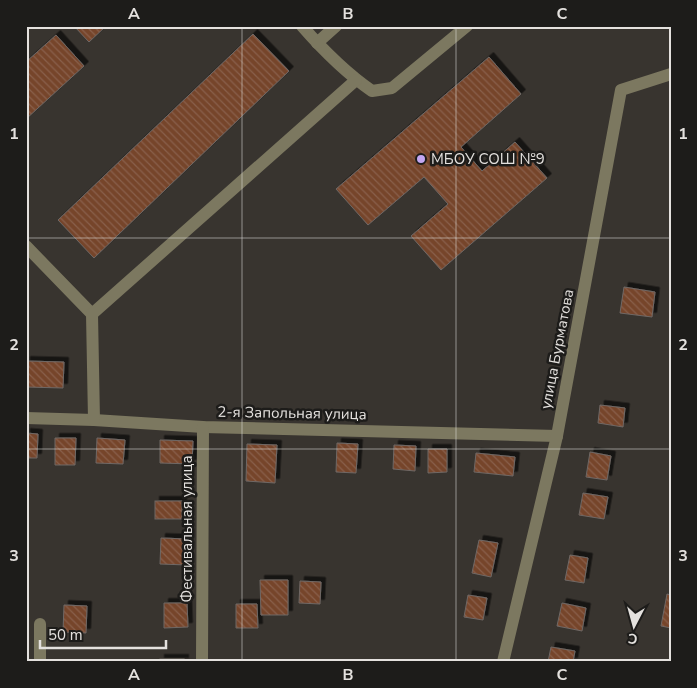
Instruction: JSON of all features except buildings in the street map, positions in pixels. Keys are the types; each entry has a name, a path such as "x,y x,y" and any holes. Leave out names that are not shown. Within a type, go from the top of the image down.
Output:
{"street":[{"path":"302,26 356,80 372,91 392,88 467,26"},
{"path":"318,44 336,26"},
{"name":"улица Бурматова","path":"503,662 557,436 621,90 671,74"},
{"path":"92,314 356,80"},
{"path":"26,246 92,314 94,420"},
{"name":"2-я Запольная улица","path":"26,418 203,427 557,436"},
{"name":"Фестивальная улица","path":"202,662 203,427"},
{"path":"40,624 40,662"}],"place":[{"name":"МБОУ СОШ №9","path":"421,159"}]}
